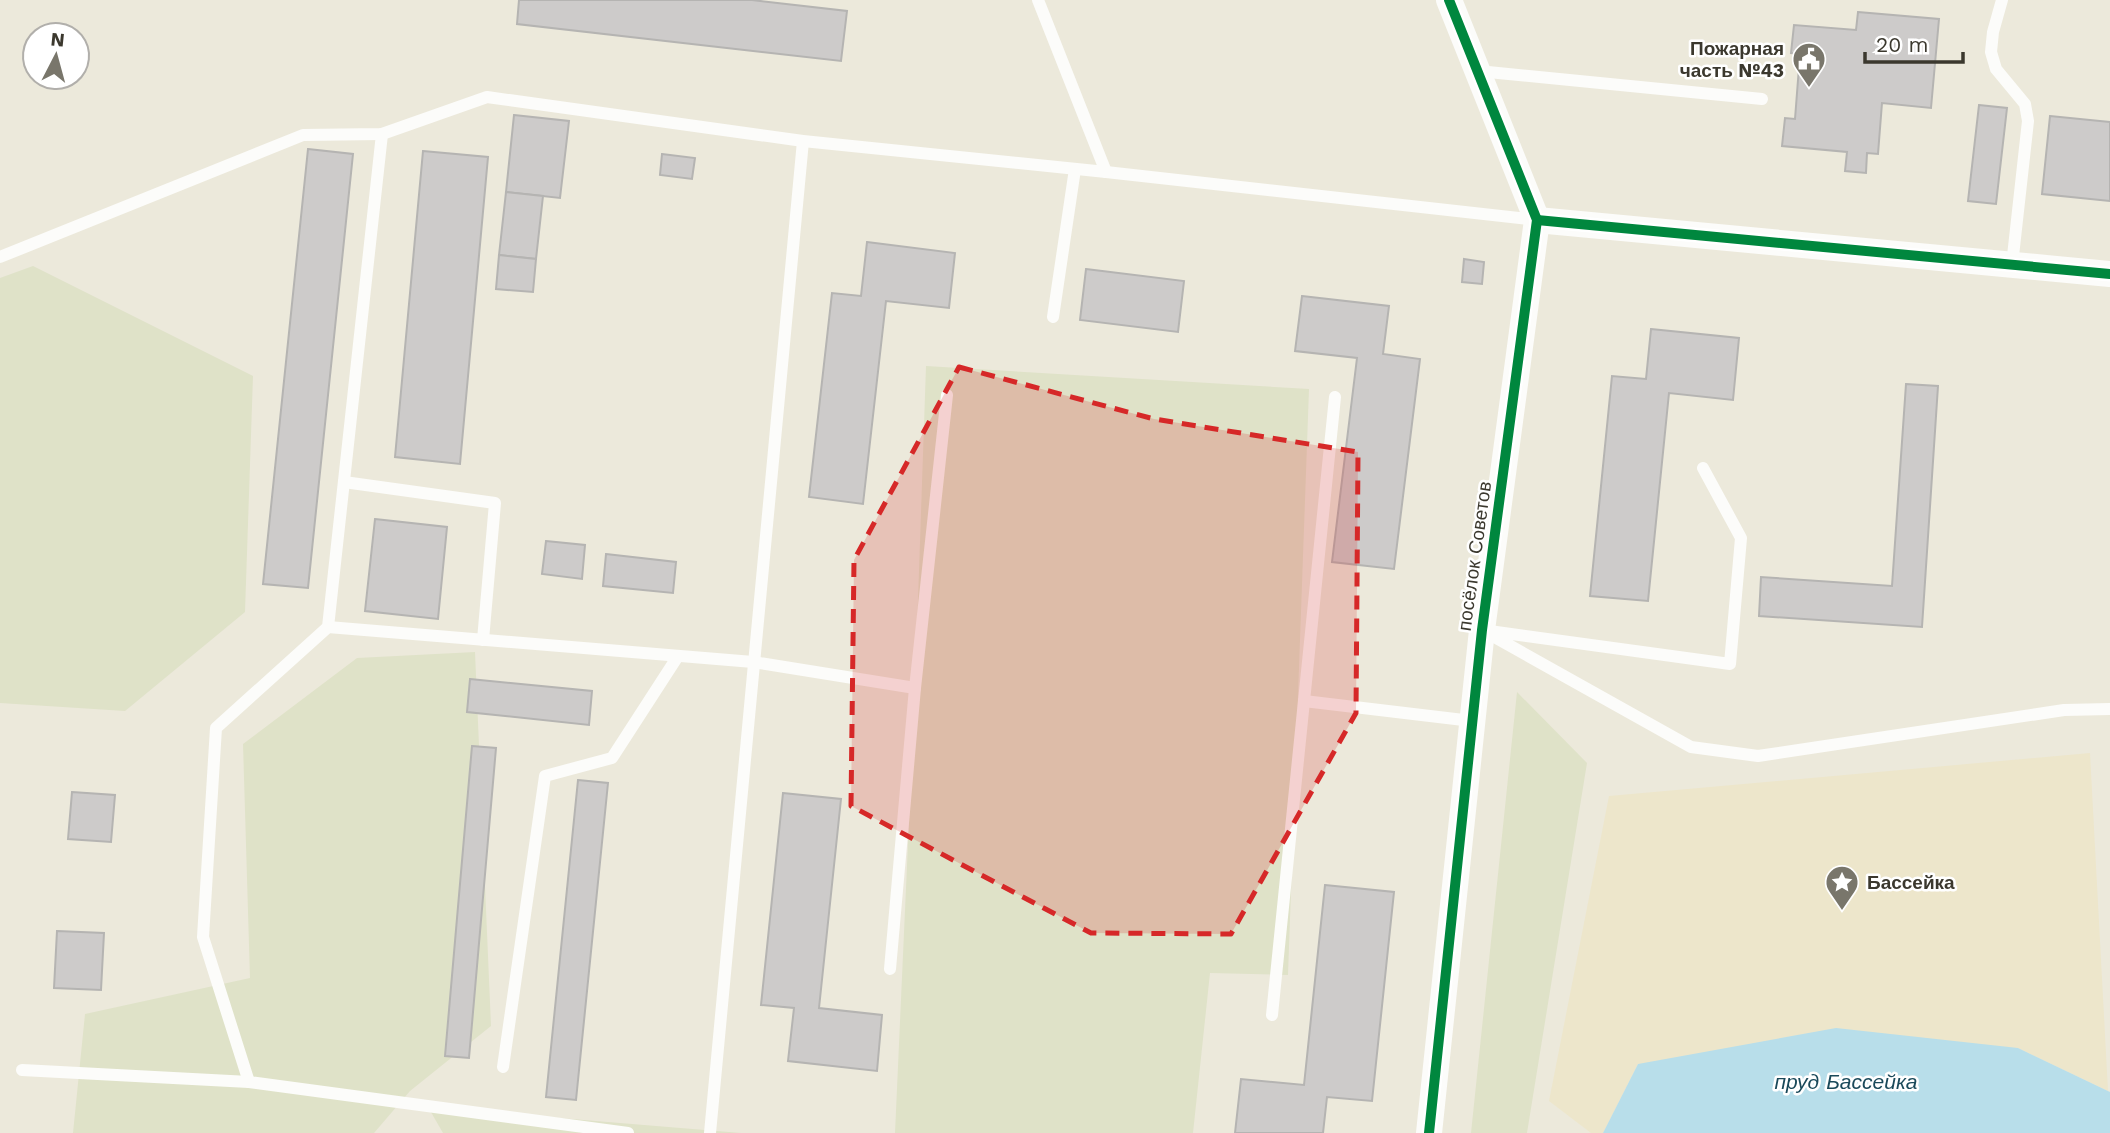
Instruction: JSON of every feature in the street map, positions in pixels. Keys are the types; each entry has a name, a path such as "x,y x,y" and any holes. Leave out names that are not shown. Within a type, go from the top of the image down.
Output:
{"street":[{"name":"посёлок Советов","path":"1429,1133 1482,630 1537,220 1449,0"},
{"path":"1537,220 2110,274"}],"lane":[{"path":"1038,0 1106,172"},
{"path":"2002,0 1993,32 1991,52 1996,69 2025,104 2028,121 2012,265"},
{"path":"1478,71 1762,99"},
{"path":"0,257 303,135 382,134 487,97 803,141 1537,220"},
{"path":"249,1082 203,937 216,728 328,627 382,134"},
{"path":"709,1133 803,141"},
{"path":"1053,317 1075,169"},
{"path":"890,969 915,688 947,395"},
{"path":"1272,1015 1335,397"},
{"path":"1482,630 1730,664 1741,538 1703,468"},
{"path":"344,482 495,503 483,640"},
{"path":"328,627 752,662 915,688"},
{"path":"1482,630 1691,747 1758,756 2064,710 2110,709"},
{"path":"503,1067 545,776 612,758 678,656"},
{"path":"1304,701 1472,721"},
{"path":"22,1070 249,1082 628,1133"}],"highlighted area":[{"path":"959,367 1154,419 1358,452 1356,713 1231,934 1091,933 851,806 854,560"}],"green space":[{"path":"33,266 253,376 245,612 125,711 0,703 0,278"},
{"path":"926,366 1309,389 1288,975 1210,973 1193,1133 895,1133"},
{"path":"475,652 491,1026 410,1091 374,1133 73,1133 85,1014 250,978 243,744 357,658"},
{"path":"1517,692 1587,763 1527,1133 1471,1133"},
{"path":"428,1107 741,1133 443,1133"}],"sand":[{"name":"Бассейка","path":"2090,753 2108,1091 2018,1048 1638,1064 1603,1133 1591,1133 1549,1101 1609,796"}],"water":[{"name":"пруд Бассейка","path":"1836,1028 2018,1048 2110,1092 2110,1133 1603,1133 1638,1064"}],"building":[{"path":"519,0 752,0 847,11 841,61 517,24"},
{"path":"1858,12 1939,19 1931,108 1882,103 1878,154 1867,153 1866,173 1845,171 1847,152 1782,146 1785,118 1795,119 1800,54 1791,53 1794,25 1856,30"},
{"path":"1979,105 2007,108 1996,204 1968,201"},
{"path":"514,115 569,121 560,198 506,192"},
{"path":"2050,116 2110,122 2110,201 2042,194"},
{"path":"308,149 353,154 308,588 263,584"},
{"path":"423,151 488,157 460,464 395,457"},
{"path":"662,154 695,158 692,179 660,175"},
{"path":"506,192 543,196 536,259 499,255"},
{"path":"867,242 955,253 949,308 886,301 863,504 809,497 832,293 861,296"},
{"path":"499,255 536,259 533,292 496,289"},
{"path":"1464,259 1484,262 1482,284 1462,282"},
{"path":"1086,269 1184,281 1178,332 1080,320"},
{"path":"1302,296 1389,306 1383,354 1420,359 1394,569 1332,562 1357,358 1295,351"},
{"path":"1651,329 1739,338 1733,400 1669,393 1648,601 1590,596 1612,376 1646,379"},
{"path":"1906,384 1938,386 1922,627 1759,616 1761,577 1892,586"},
{"path":"375,519 447,527 438,619 365,611"},
{"path":"546,541 585,545 582,579 542,574"},
{"path":"606,554 676,562 673,593 603,586"},
{"path":"470,679 592,691 589,725 467,712"},
{"path":"472,746 496,748 469,1058 445,1056"},
{"path":"578,780 608,783 576,1100 546,1097"},
{"path":"72,792 115,795 111,842 68,839"},
{"path":"783,793 841,799 819,1008 882,1015 877,1071 788,1061 794,1008 761,1005"},
{"path":"1325,885 1394,892 1372,1101 1327,1097 1323,1133 1235,1133 1241,1079 1304,1085"},
{"path":"57,931 104,933 101,990 54,988"}],"cycle path":[{"path":"1429,1133 1482,630 1537,220 1449,0"},
{"path":"1537,220 2110,274"}],"place":[{"name":"Пожарная часть №43","path":"1809,89"},
{"name":"Бассейка","path":"1842,912"}]}
